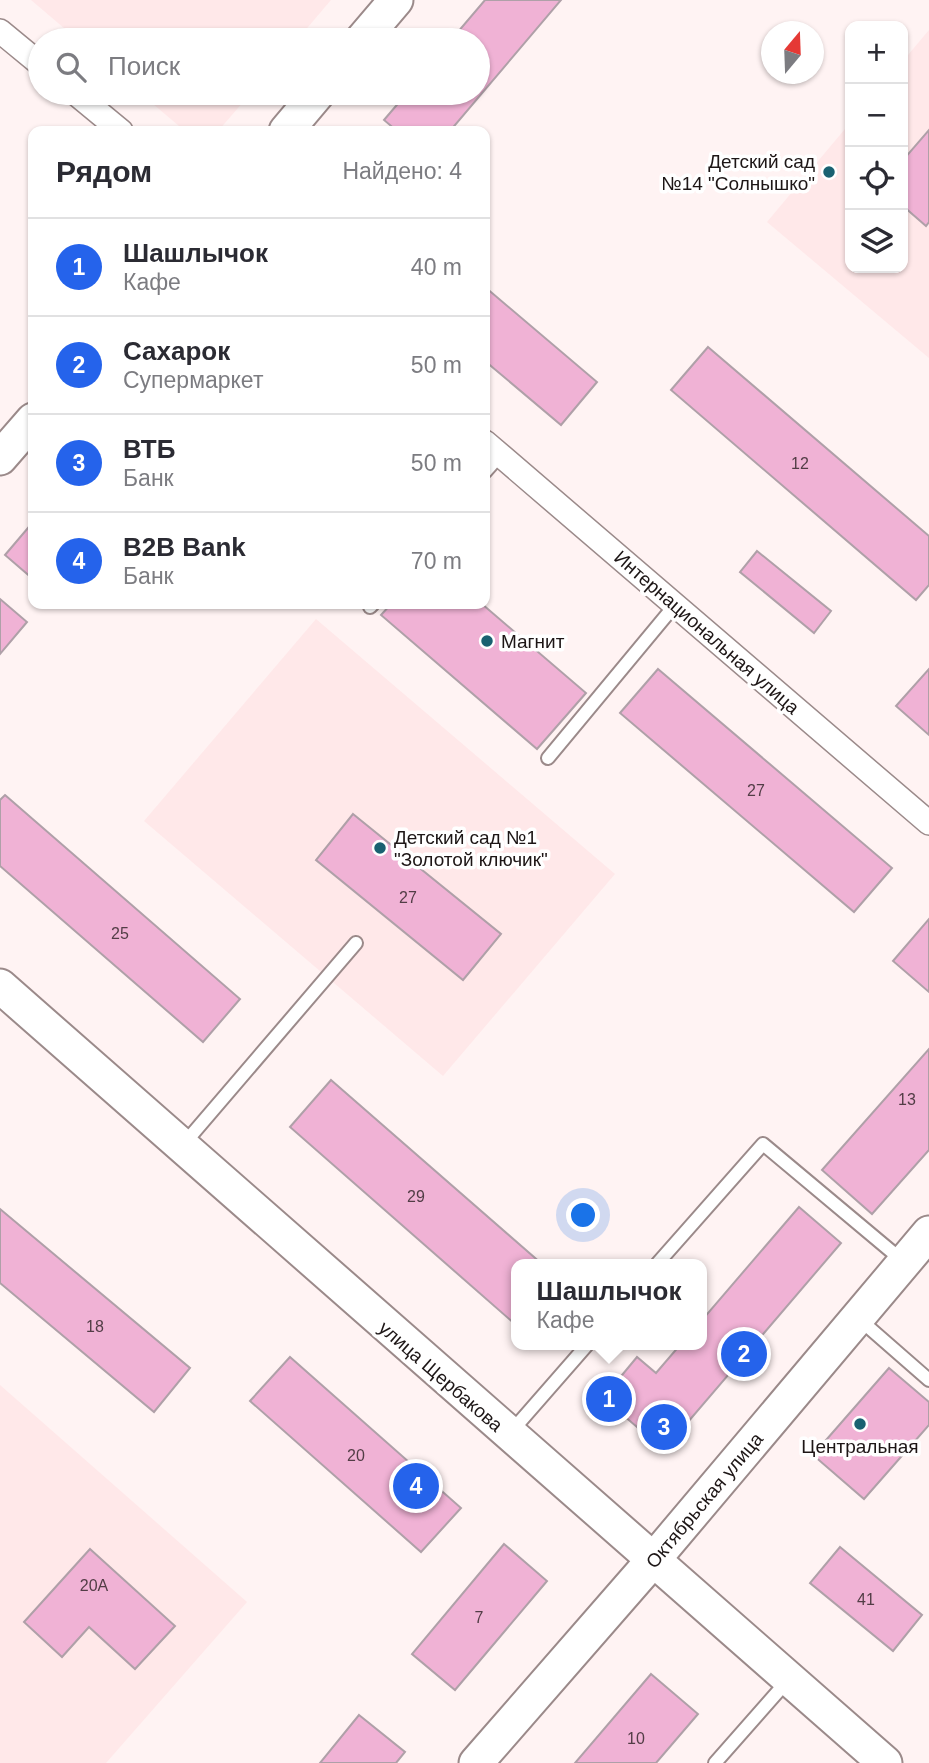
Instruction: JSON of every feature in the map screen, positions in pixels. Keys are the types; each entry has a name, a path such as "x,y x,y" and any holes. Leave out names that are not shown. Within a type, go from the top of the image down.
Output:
{"main road":[{"path":"372,28 396,0"},
{"path":"290,126 308,105"},
{"path":"0,458 28,426"},
{"name":"улица Щербакова","path":"0,986 181,1148 885,1763"},
{"name":"Октябрьская улица","path":"476,1763 654,1559 929,1233"}],"street":[{"path":"0,31 28,54"},
{"path":"90,105 115,126"},
{"name":"Интернациональная улица","path":"492,448 929,823"}],"lane":[{"path":"548,758 675,605"},
{"path":"181,1148 356,943"},
{"path":"661,1259 763,1144 905,1262"},
{"path":"858,1318 929,1380"},
{"path":"508,1435 583,1350"},
{"path":"715,1763 789,1679"}],"shaded area":[{"path":"31,0 331,0 307,28 64,28"},
{"name":"Детский сад №14 \"Солнышко\"","path":"929,30 929,358 767,222 845,129 845,273 908,273 908,55"},
{"path":"154,105 241,105 222,126 179,126"},
{"name":"Детский сад №1 \"Золотой ключик\"","path":"316,619 615,874 443,1076 144,821"},
{"path":"0,1385 247,1602 106,1763 0,1763"}],"building":[{"path":"485,0 561,0 490,84 490,28 461,28"},
{"path":"397,105 472,105 454,126 391,126 384,120"},
{"path":"929,130 929,222 926,226 908,210 908,154"},
{"path":"490,291 597,382 561,425 490,365"},
{"path":"708,347 929,536 929,585 916,600 671,390"},
{"path":"28,528 28,575 5,555"},
{"path":"757,551 831,611 814,633 740,572"},
{"path":"0,599 27,622 0,654"},
{"path":"386,609 488,609 586,693 537,749 381,615"},
{"path":"658,669 892,868 854,912 620,713"},
{"path":"929,669 929,735 896,706"},
{"path":"5,795 240,999 203,1042 0,866 0,800"},
{"path":"353,814 501,934 463,980 316,860"},
{"path":"929,919 929,992 893,961"},
{"path":"929,1049 929,1150 872,1214 822,1170"},
{"path":"331,1080 536,1259 511,1259 511,1321 290,1127"},
{"path":"799,1207 841,1243 664,1450 603,1398 637,1357 656,1373 676,1350 707,1350 707,1314"},
{"path":"0,1209 190,1368 154,1412 0,1283"},
{"path":"290,1357 461,1508 421,1552 250,1401"},
{"path":"889,1368 929,1402 929,1425 864,1499 813,1455"},
{"path":"504,1544 547,1581 455,1690 412,1654"},
{"path":"840,1547 922,1615 893,1651 810,1583"},
{"path":"90,1549 175,1626 135,1669 89,1627 62,1657 24,1622"},
{"path":"651,1674 698,1714 656,1763 575,1763"},
{"path":"359,1715 405,1752 396,1763 320,1763"}],"place":[{"name":"Детский сад №14 \"Солнышко\"","path":"829,172"},
{"name":"Магнит","path":"487,641"},
{"name":"Детский сад №1 \"Золотой ключик\"","path":"380,848"},
{"name":"Сахарок","path":"744,1354"},
{"name":"Шашлычок","path":"609,1399"},
{"name":"Центральная","path":"860,1424"},
{"name":"ВТБ","path":"664,1427"},
{"name":"B2B Bank","path":"416,1486"}]}
